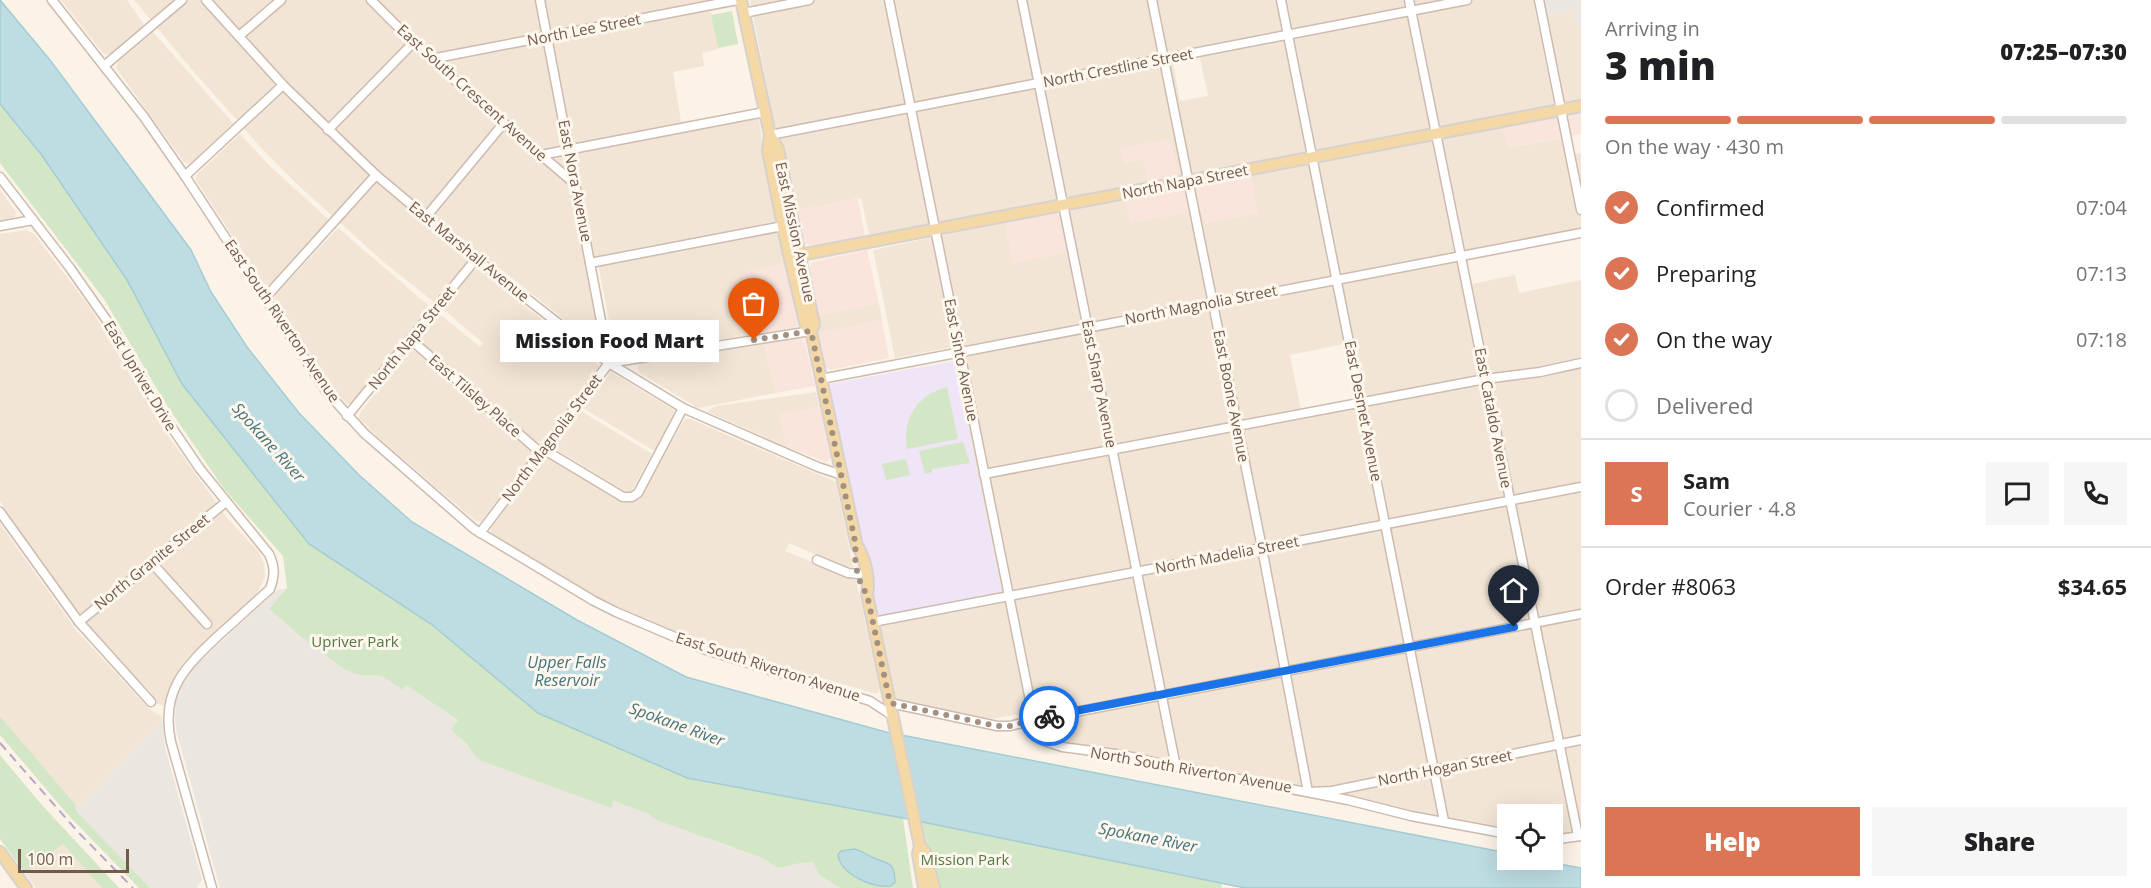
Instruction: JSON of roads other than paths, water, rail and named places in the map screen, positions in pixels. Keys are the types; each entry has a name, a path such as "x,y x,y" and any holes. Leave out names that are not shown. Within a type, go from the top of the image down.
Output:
{"main road":[{"name":"East Mission Avenue","path":"741,0 770,135 778,149 795,256"},
{"name":"North Napa Street","path":"795,256 1581,106"},
{"name":"East Mission Avenue","path":"770,135 768,151 783,225 795,256 814,325 811,331 842,475 862,588 867,594 920,845 925,852 934,888"},
{"name":"East Mission Avenue","path":"856,546 861,552 869,587 867,594"},
{"name":"East Mission Avenue","path":"920,845 918,854 924,888"},
{"path":"0,852 26,888"}],"street":[{"name":"East South Riverton Avenue","path":"52,0 144,117 317,379 364,433 480,533 594,601 670,635 703,649 870,701 893,717"},
{"path":"104,66 182,0"},
{"name":"East Marshall Avenue","path":"206,0 284,85 376,175 476,259 609,363 683,408 818,467 842,475"},
{"path":"239,36 281,0"},
{"name":"East South Crescent Avenue","path":"371,0 413,43 575,184"},
{"name":"East Nora Avenue","path":"540,0 609,363"},
{"name":"North Lee Street","path":"431,59 736,0"},
{"path":"744,14 810,0"},
{"name":"East Sinto Avenue","path":"888,0 1034,720"},
{"name":"East Sharp Avenue","path":"1022,0 1176,767"},
{"name":"East Boone Avenue","path":"1152,0 1262,548 1308,792"},
{"name":"East Desmet Avenue","path":"1281,0 1444,821"},
{"name":"East Cataldo Avenue","path":"1409,0 1579,836"},
{"name":"North Crestline Street","path":"770,135 1467,0"},
{"path":"1539,0 1581,210"},
{"path":"328,130 413,43"},
{"path":"185,176 284,85"},
{"path":"542,155 765,112"},
{"path":"426,218 503,123"},
{"path":"265,298 376,175"},
{"name":"East Upriver Drive","path":"0,177 110,325 168,423 226,502 269,554 274,564 275,577 270,589 188,666 176,684 170,704 171,742 212,888"},
{"path":"0,226 33,220"},
{"path":"590,263 783,225"},
{"name":"North Magnolia Street","path":"821,379 1581,233"},
{"name":"North Napa Street","path":"347,416 476,259"},
{"name":"North Magnolia Street","path":"480,533 609,363 811,331"},
{"name":"East Tilsley Place","path":"410,339 542,451 623,497 632,497 638,493 683,408"},
{"path":"984,474 1485,379 1540,372 1581,363"},
{"name":"North Madelia Street","path":"873,622 1581,487"},
{"name":"North Granite Street","path":"79,622 226,502"},
{"path":"0,512 79,622 151,702"},
{"path":"817,560 848,573 859,574"},
{"path":"152,563 207,624"},
{"path":"890,703 997,726 1010,726 1161,694 1581,614"},
{"name":"East South Riverton Avenue","path":"870,701 880,696 886,687"},
{"name":"North South Riverton Avenue","path":"1034,720 1039,736 1052,744 1085,751 1123,755 1308,792 1411,816 1497,832"},
{"name":"North Hogan Street","path":"1308,792 1332,791 1581,740"},
{"path":"1563,838 1579,836"}],"water":[{"name":"Upper Falls Reservoir","path":"0,0 50,60 191,250 211,292 247,347 299,413 359,475 412,522 577,620 686,677 886,732 1497,851 1497,870 1563,870 1563,865 1581,868 1581,888 1245,888 903,818 687,778 538,713 431,624 309,544 182,384 127,280 41,154 0,104"},
{"path":"855,849 890,865 894,870 895,882 891,886 876,885 851,874 840,862 838,855 841,851"}],"railway":[{"path":"0,743 78,832 133,888"}],"place":[{"name":"Mission Food Mart","path":"754,340"}],"water label":[{"name":"Spokane River","path":"269,442"},
{"name":"Spokane River","path":"677,724"},
{"name":"Spokane River","path":"1148,837"}],"park label":[{"name":"Upriver Park","path":"355,642"},
{"name":"Mission Park","path":"965,860"}]}
